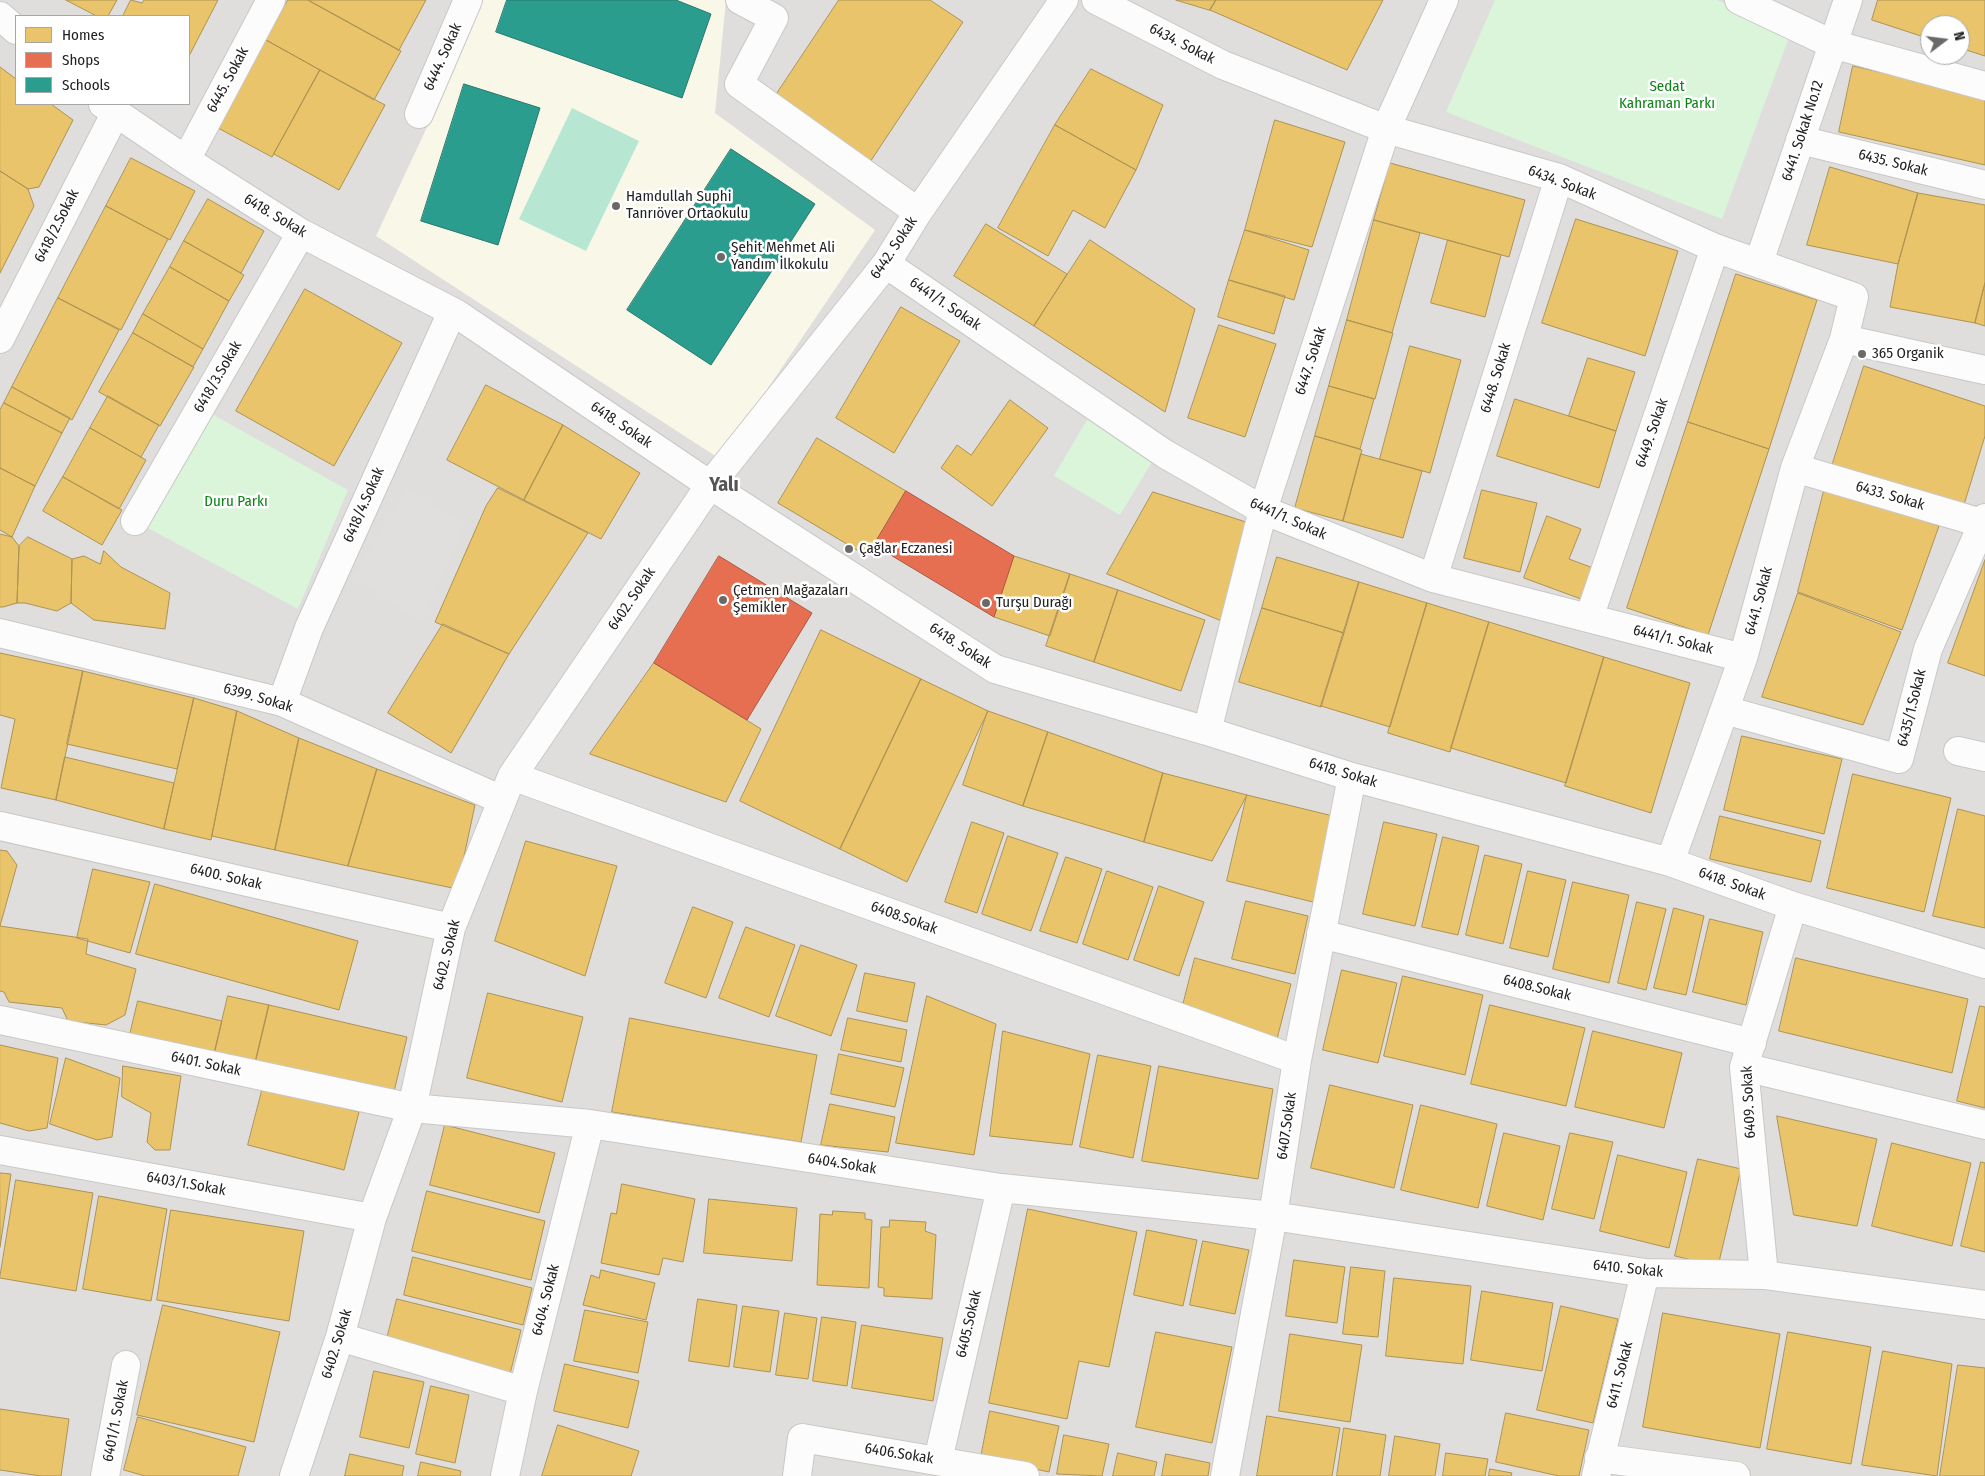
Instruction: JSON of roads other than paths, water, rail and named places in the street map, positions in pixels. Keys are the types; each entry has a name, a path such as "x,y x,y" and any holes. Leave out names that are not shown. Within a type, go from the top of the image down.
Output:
{"street":[{"name":"6445. Sokak","path":"186,160 271,0"},
{"name":"6444. Sokak","path":"419,114 468,0"},
{"path":"740,0 774,18 739,84 918,212"},
{"name":"6442. Sokak","path":"710,485 886,264 918,212 1064,0"},
{"name":"6434. Sokak","path":"1096,0 1223,64 1386,128 1559,178 1715,248 1854,297 1844,338"},
{"name":"6447. Sokak","path":"1207,731 1263,510 1386,128 1444,0"},
{"path":"1739,0 1832,44 1985,86"},
{"name":"6441. Sokak No.12","path":"1759,262 1848,0"},
{"path":"0,16 15,29"},
{"name":"6418. Sokak","path":"109,109 301,233 452,312 710,485 995,669 1207,731 1352,777 1670,862 1793,906 1985,964"},
{"name":"6418/2.Sokak","path":"0,339 109,109"},
{"name":"6435. Sokak","path":"1800,140 1985,186"},
{"name":"6448. Sokak","path":"1433,578 1559,178"},
{"name":"6418/3.Sokak","path":"135,521 301,233"},
{"name":"6449. Sokak","path":"1589,618 1715,248"},
{"name":"6441/1. Sokak","path":"886,264 1165,454 1263,510 1433,578 1743,658"},
{"name":"6418/4.Sokak","path":"282,702 309,628 452,312"},
{"path":"1844,338 1985,370"},
{"name":"6441. Sokak","path":"1670,862 1743,658 1795,468 1844,338"},
{"name":"6433. Sokak","path":"1795,468 1984,522"},
{"name":"6402. Sokak","path":"294,1476 340,1337 372,1218 412,1108 451,928 507,788 710,485"},
{"name":"6435/1.Sokak","path":"1725,710 1899,759 1928,649 1984,522"},
{"name":"6399. Sokak","path":"0,633 282,702 507,788"},
{"path":"1958,751 1985,757"},
{"name":"6407.Sokak","path":"1225,1476 1274,1216 1296,1060 1352,777"},
{"name":"6408.Sokak","path":"507,788 1296,1060"},
{"name":"6400. Sokak","path":"0,826 451,928"},
{"name":"6409. Sokak","path":"1764,1275 1748,1055 1793,906"},
{"name":"6408.Sokak","path":"1321,934 1748,1055 1985,1125"},
{"name":"6401. Sokak","path":"0,1020 412,1108"},
{"name":"6404.Sokak","path":"412,1108 590,1124 1001,1188 1274,1216"},
{"name":"6404. Sokak","path":"505,1476 523,1391 590,1124"},
{"name":"6403/1.Sokak","path":"0,1150 372,1218"},
{"name":"6405.Sokak","path":"938,1460 1001,1188"},
{"name":"6410. Sokak","path":"1274,1216 1645,1273 1764,1275 1985,1305"},
{"name":"6411. Sokak","path":"1598,1467 1645,1273"},
{"path":"340,1337 523,1391"},
{"name":"6401/1. Sokak","path":"106,1476 126,1365"},
{"name":"6406.Sokak","path":"797,1476 802,1438 1025,1476"},
{"path":"1598,1467 1736,1476"}],"place":[{"name":"Hamdullah Suphi Tanrıöver Ortaokulu","path":"616,206"},
{"name":"Şehit Mehmet Ali Yandım İlkokulu","path":"721,257"},
{"name":"365 Organik","path":"1862,354"},
{"name":"Çağlar Eczanesi","path":"849,549"},
{"name":"Çetmen Mağazaları Şemikler","path":"723,600"},
{"name":"Turşu Durağı","path":"986,603"}],"district":[{"name":"Yalı","path":"724,485"}],"park label":[{"name":"Sedat Kahraman Parkı","path":"1667,96"},
{"name":"Duru Parkı","path":"236,502"}]}
